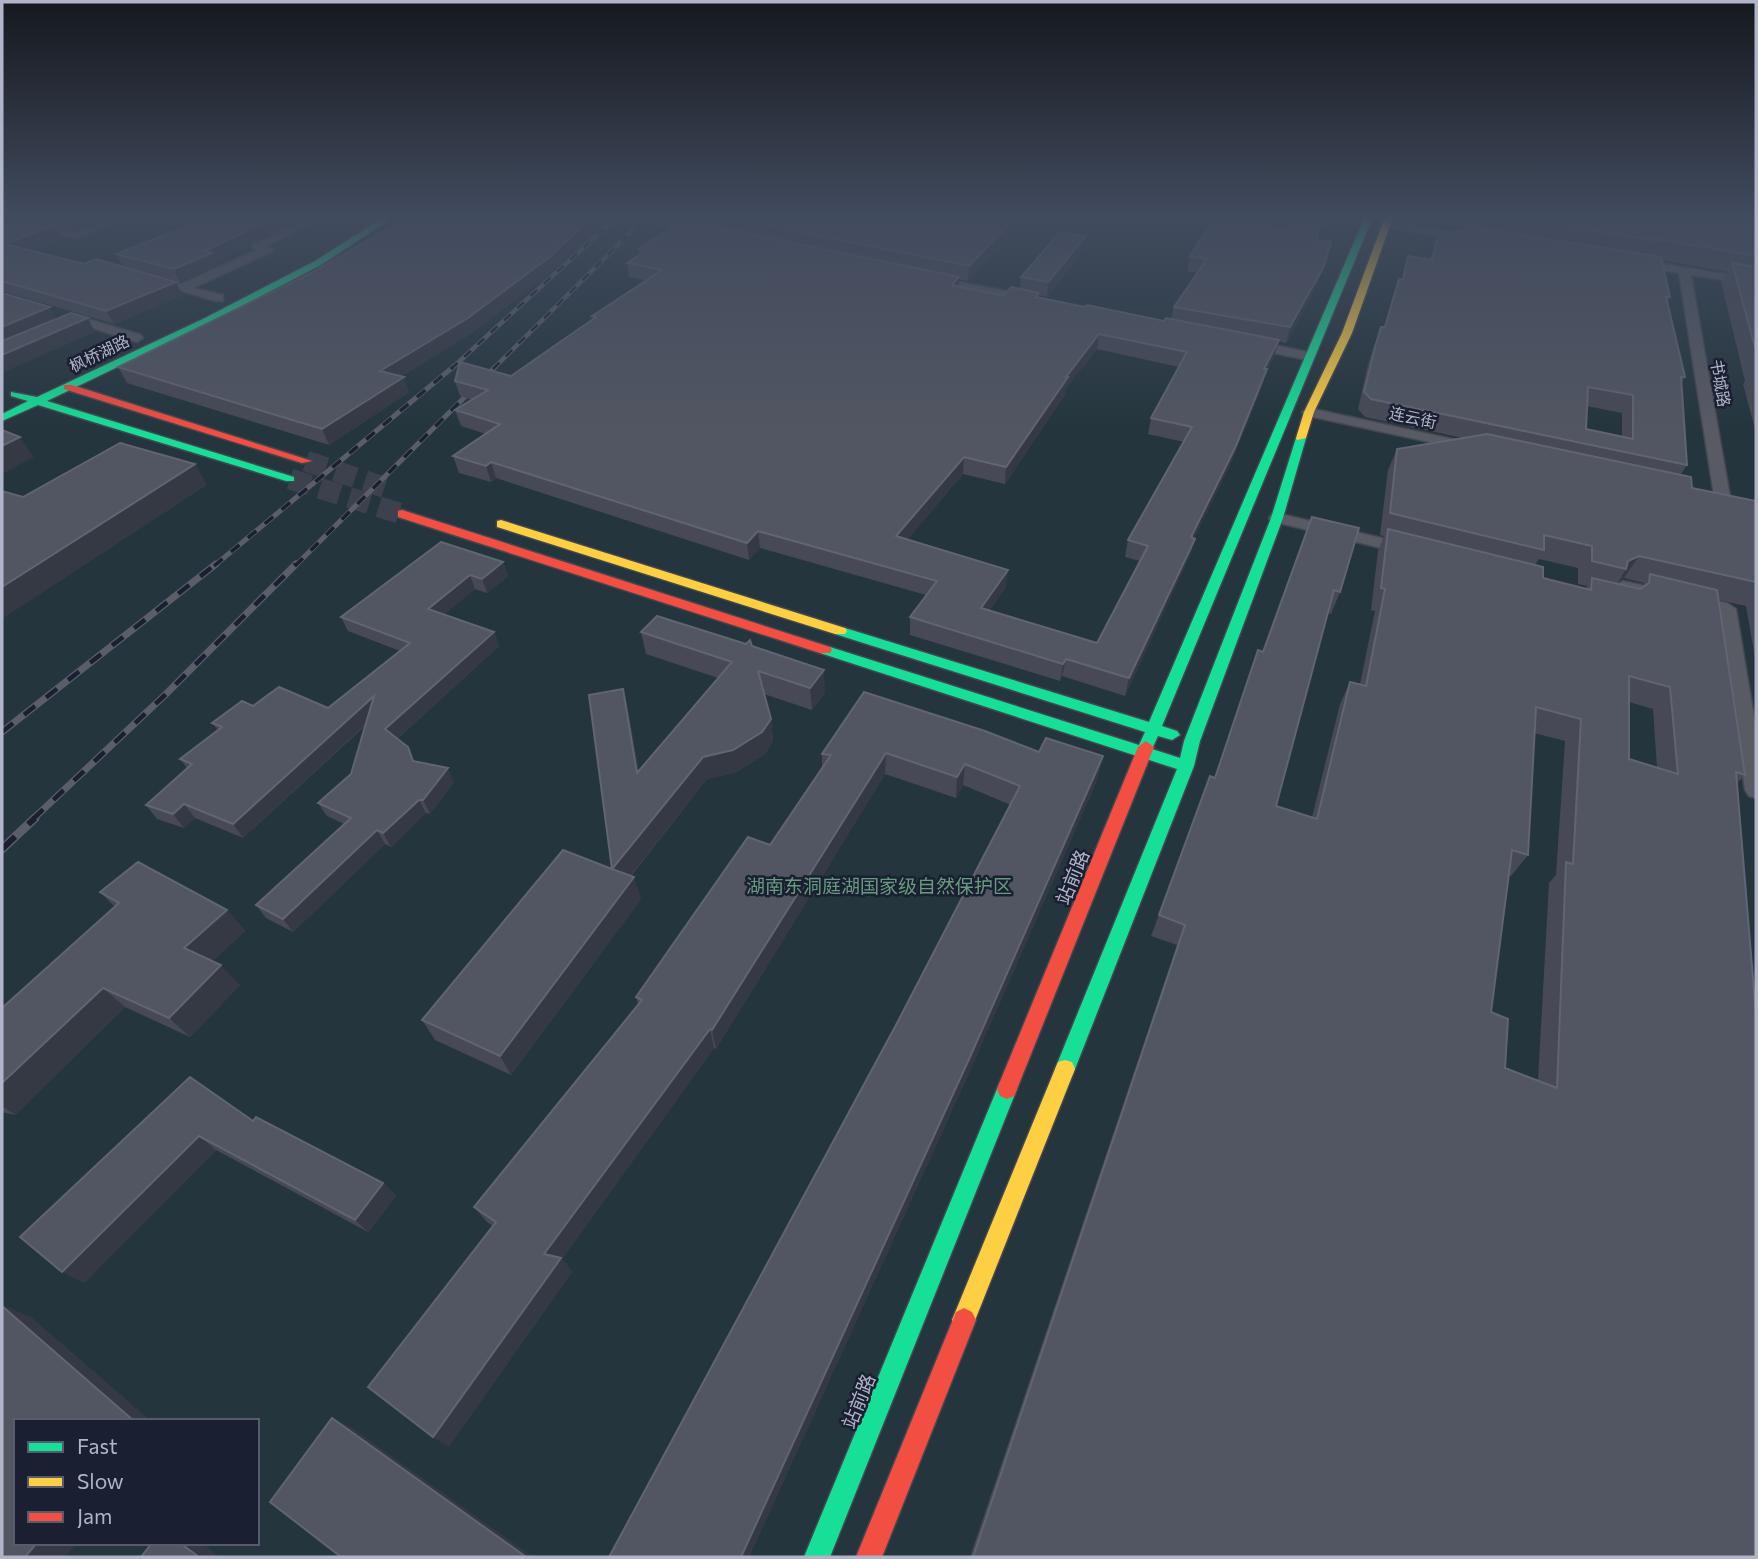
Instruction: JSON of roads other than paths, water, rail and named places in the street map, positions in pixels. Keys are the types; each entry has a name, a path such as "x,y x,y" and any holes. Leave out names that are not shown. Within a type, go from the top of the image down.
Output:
{"main road":[{"name":"枫桥湖路","path":"8,397 241,287"},
{"name":"枫桥湖路","path":"2,418 268,287"},
{"name":"站前路","path":"817,1557 1154,729 1338,287"},
{"path":"869,1557 1186,766 1192,741 1277,518 1308,412 1348,333 1364,287"},
{"path":"68,387 306,461"},
{"path":"8,397 38,401 290,479"},
{"path":"402,514 1186,766"},
{"path":"479,517 1192,741"}],"street":[{"path":"178,287 219,298"},
{"path":"965,287 1051,304"},
{"name":"书城路","path":"1687,287 1723,501"},
{"path":"52,312 137,338"},
{"path":"52,331 78,320"},
{"path":"1241,343 1308,356"},
{"name":"连云街","path":"1308,412 1483,450"},
{"path":"1277,518 1424,554"},
{"path":"1596,596 1623,603 1623,586 1727,609 1756,790"}],"tunnel":[{"path":"306,461 389,489"},
{"path":"290,479 402,514"}],"railway":[{"path":"451,369 541,287"},
{"path":"493,369 576,287"},
{"path":"214,566 453,367"},
{"path":"295,566 495,367"},
{"path":"2,732 216,564"},
{"path":"33,819 165,695 296,564"},
{"path":"2,849 35,818"}],"park label":[{"name":"湖南东洞庭湖国家级自然保护区","path":"879,885"}]}
